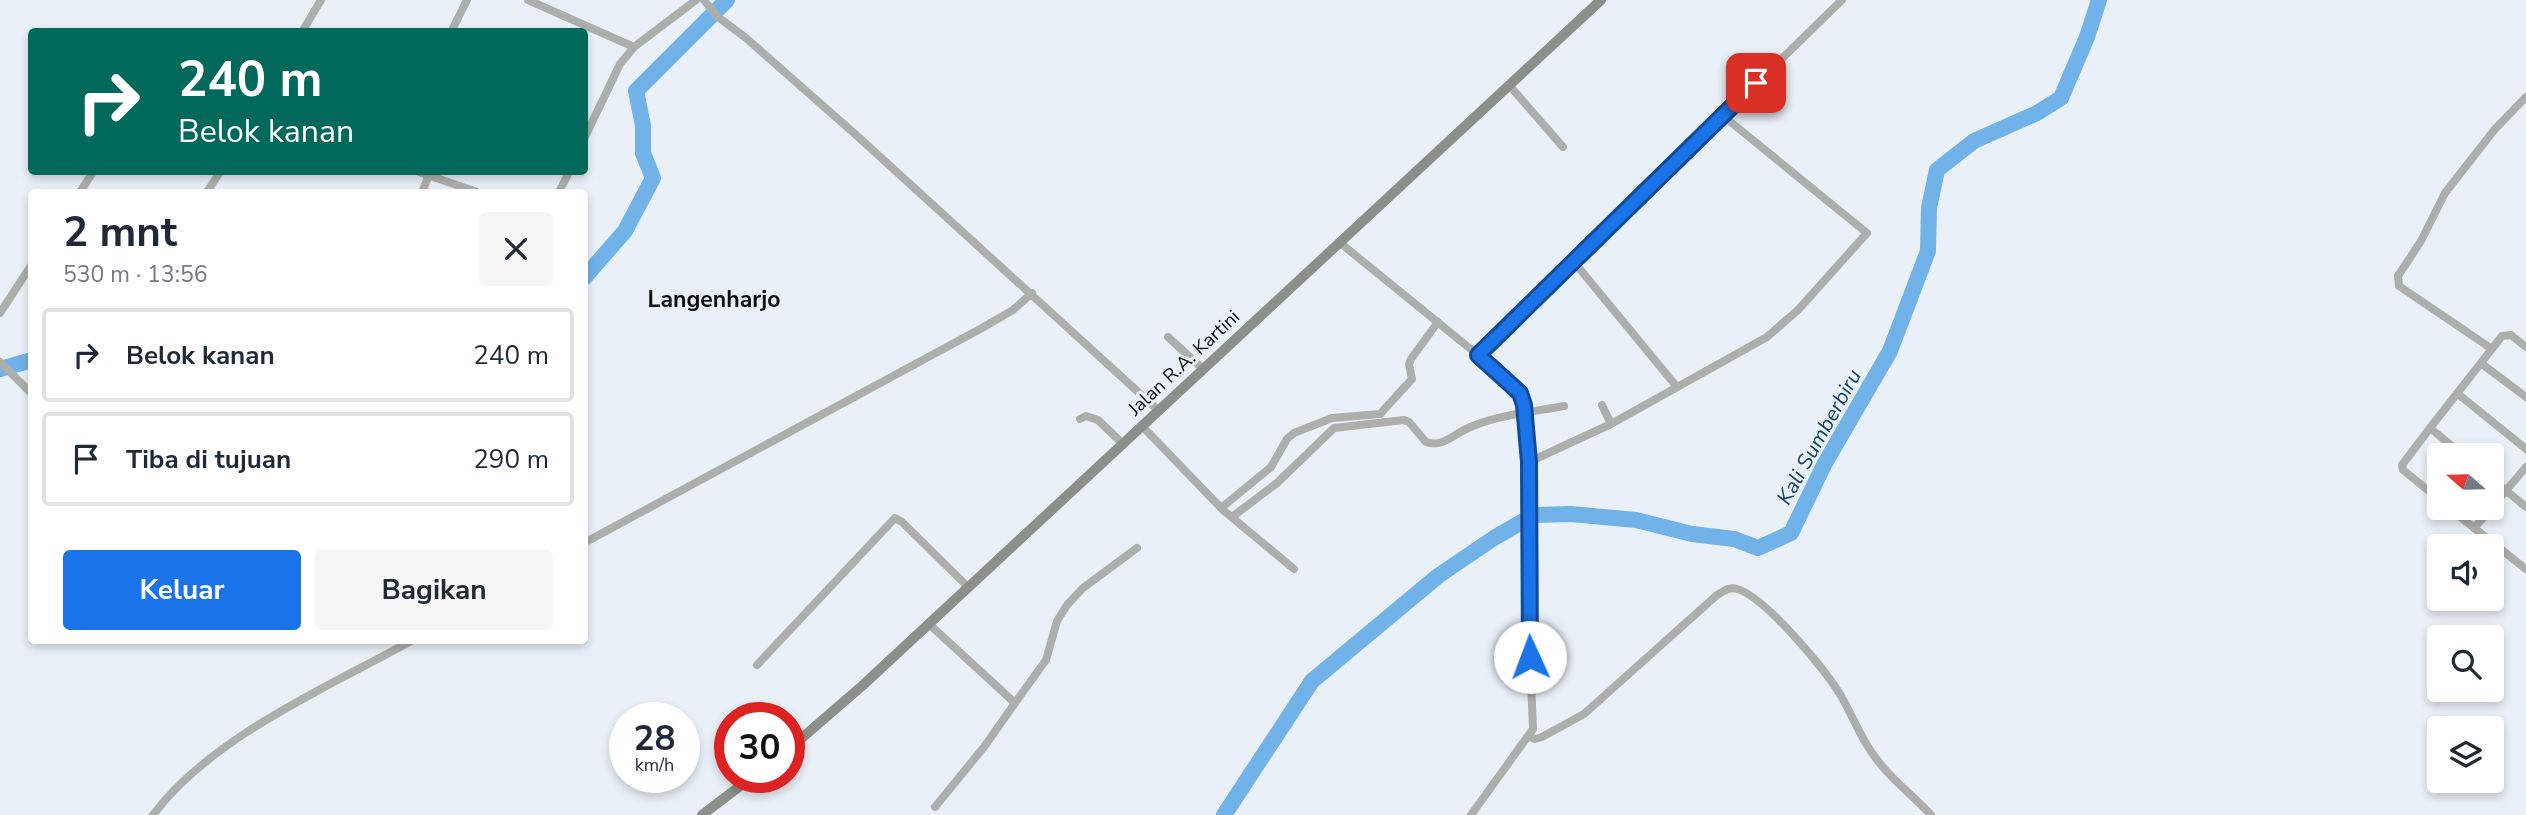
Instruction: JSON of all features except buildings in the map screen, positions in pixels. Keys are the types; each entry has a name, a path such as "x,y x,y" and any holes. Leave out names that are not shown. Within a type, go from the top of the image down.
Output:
{"main road":[{"name":"Jalan R.A. Kartini","path":"805,737 1601,0"},
{"path":"702,815 731,793"}],"street":[{"path":"304,28 321,0"},
{"path":"454,28 467,0"},
{"path":"528,0 634,47"},
{"path":"588,131 620,64 634,47 696,0"},
{"path":"704,0 718,17 746,38 1032,293 1158,410"},
{"path":"1478,355 1842,0"},
{"path":"1509,85 1563,147"},
{"path":"2492,349 2399,286 2398,276 2421,241 2445,193 2495,129 2526,97"},
{"path":"1529,462 1677,387 1767,337 1833,272 1867,233 1722,115"},
{"path":"423,189 429,175 469,189"},
{"path":"1339,242 1478,355 1520,393 1525,410 1530,501 1529,633 1533,729 1530,737 1471,815"},
{"path":"1574,262 1677,387"},
{"path":"0,313 28,270"},
{"path":"588,541 982,328 1013,310 1032,293"},
{"path":"1226,512 1270,467 1287,439 1294,433 1332,418 1380,414 1412,379 1411,359 1438,322"},
{"path":"2427,489 2403,470 2402,465 2502,336 2511,335 2526,347"},
{"path":"1168,337 1203,369"},
{"path":"0,362 28,390"},
{"path":"2482,364 2526,397"},
{"path":"2458,394 2526,449"},
{"path":"1602,405 1610,422"},
{"path":"1226,512 1277,483 1334,428 1404,420 1409,422 1426,442 1432,444 1445,441 1467,428 1525,410 1564,406"},
{"path":"1080,419 1086,416 1098,420 1124,444"},
{"path":"1332,418 1334,428"},
{"path":"1142,426 1226,512 1294,569"},
{"path":"2430,428 2448,443"},
{"path":"2504,494 2526,467"},
{"path":"2504,488 2526,507"},
{"path":"757,665 894,518 902,522 968,587"},
{"path":"2464,520 2526,569"},
{"path":"2474,528 2481,520"},
{"path":"935,807 984,747 1046,660 1057,621 1067,605 1083,588 1137,548"},
{"path":"1530,737 1542,737 1584,714 1717,595 1730,588 1738,589 1756,600 1797,639 1841,694 1867,747 1883,768 1931,815"},
{"path":"929,624 1015,703"},
{"path":"153,815 165,799 205,761 268,719 406,644"}],"waterway":[{"path":"588,273 625,231 653,178 643,153 643,126 636,91 727,0"},
{"name":"Kali Sumberbiru","path":"1224,815 1312,681 1438,576 1534,515 1571,514 1636,520 1692,534 1734,539 1758,548 1791,533 1825,463 1890,351 1928,251 1929,208 1937,170 1974,141 2037,113 2061,98 2087,37 2099,0"},
{"path":"0,369 28,361"}],"district":[{"name":"Langenharjo","path":"714,299"}],"route":[{"path":"1530,657 1530,501 1524,405 1520,393 1478,355 1756,83"}]}
